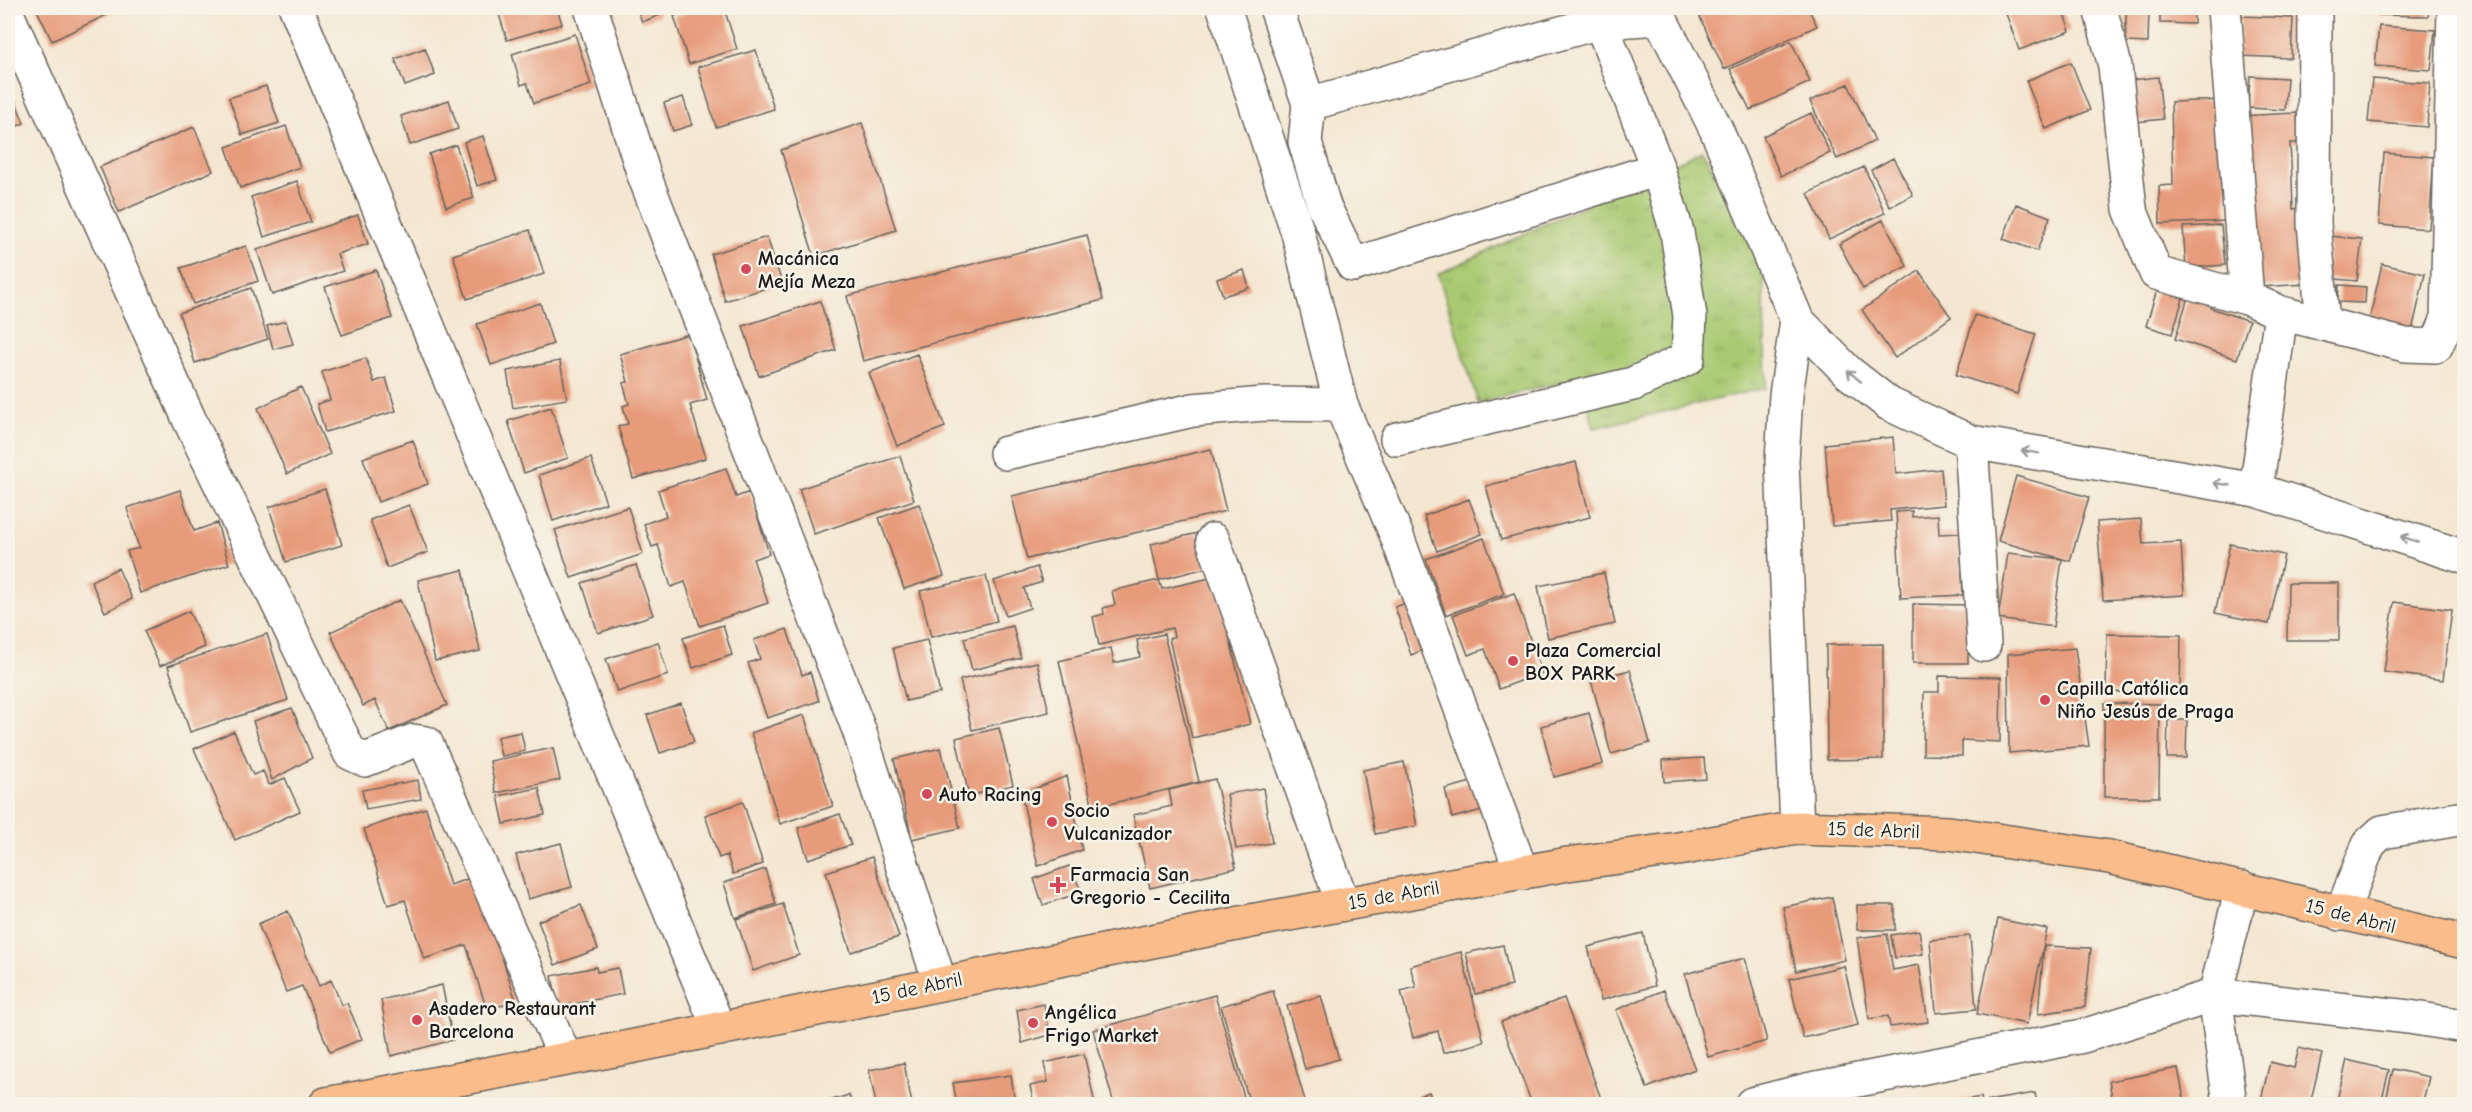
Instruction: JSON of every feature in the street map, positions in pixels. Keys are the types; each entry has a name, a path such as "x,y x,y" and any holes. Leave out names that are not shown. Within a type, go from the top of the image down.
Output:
{"main road":[{"name":"15 de Abril","path":"326,1104 719,1029 1343,904 1797,828 1906,830 2025,842 2109,857 2464,942"}],"street":[{"path":"296,8 719,1029"},
{"path":"591,8 644,175 859,730 940,983"},
{"path":"1224,8 1298,233 1341,405 1396,534 1522,873"},
{"path":"1276,8 1308,104 1305,142 1324,206 1353,265 1658,169"},
{"path":"2100,8 2115,66 2130,209 2156,273 2247,298 2281,313 2323,324 2405,345 2436,346 2447,321 2454,8"},
{"path":"2224,8 2247,298"},
{"path":"2315,8 2314,223 2323,324"},
{"path":"1308,104 1598,15 1658,13 1716,129 1797,320 1848,372 1890,404 1971,442 2256,490 2464,557"},
{"path":"1397,439 1633,384 1688,358 1689,305 1677,232 1658,169 1598,15"},
{"path":"8,16 190,421 350,753 365,760 413,741 426,743 566,1059"},
{"path":"2256,490 2281,313"},
{"path":"1797,320 1786,396 1782,461 1797,828"},
{"path":"1006,453 1193,410 1264,404 1341,405"},
{"path":"1971,442 1984,645"},
{"path":"1213,540 1343,904"},
{"path":"2341,914 2369,844 2382,832 2464,818"},
{"path":"2230,1104 2215,995 2242,888"},
{"path":"1752,1104 1807,1090 2083,1036 2215,995 2409,1017 2464,1026"}],"green space":[{"path":"1702,151 1763,255 1766,388 1594,428 1581,377 1478,403 1438,274"}],"building":[{"path":"36,8 121,8 52,41"},
{"path":"497,8 557,8 562,24 507,40"},
{"path":"637,8 657,8 660,15 642,22"},
{"path":"700,8 724,8 737,49 689,64 674,16"},
{"path":"1711,8 1808,8 1817,26 1724,69 1698,13"},
{"path":"2004,8 2062,8 2070,31 2019,50"},
{"path":"2126,8 2149,8 2148,43 2126,42"},
{"path":"2160,8 2194,8 2194,24 2160,23"},
{"path":"2379,8 2429,8 2428,16 2378,15"},
{"path":"2240,16 2293,18 2291,58 2239,56"},
{"path":"2379,26 2435,30 2431,70 2375,66"},
{"path":"575,34 591,85 534,103 527,83 521,85 512,54"},
{"path":"1791,41 1810,82 1750,110 1730,69"},
{"path":"425,48 435,75 405,86 395,59"},
{"path":"756,50 774,109 716,127 698,67"},
{"path":"2071,62 2090,110 2046,129 2026,81"},
{"path":"2250,76 2287,78 2285,110 2248,108"},
{"path":"2158,77 2163,119 2127,123 2123,81"},
{"path":"2372,79 2430,83 2427,127 2368,122"},
{"path":"8,82 24,123 8,130"},
{"path":"1848,84 1875,141 1837,159 1810,101"},
{"path":"266,86 279,123 242,135 229,98"},
{"path":"683,97 692,125 673,131 664,103"},
{"path":"449,100 458,129 410,145 401,116"},
{"path":"2224,100 2227,221 2160,224 2159,186 2173,185 2171,102"},
{"path":"1811,113 1830,153 1781,176 1763,136"},
{"path":"2297,113 2299,143 2290,143 2293,209 2302,208 2306,284 2260,287 2240,116"},
{"path":"862,123 896,230 814,256 781,150"},
{"path":"286,126 300,167 240,188 226,147"},
{"path":"194,127 213,171 119,212 100,167"},
{"path":"483,136 497,180 477,186 464,142"},
{"path":"456,145 474,198 446,207 429,154"},
{"path":"2384,153 2434,157 2429,229 2379,225"},
{"path":"1893,158 1913,195 1890,207 1871,170"},
{"path":"1864,167 1885,213 1829,239 1808,193"},
{"path":"297,181 311,222 264,237 251,197"},
{"path":"2016,204 2050,217 2037,251 2003,239"},
{"path":"358,215 368,244 337,254 343,271 272,295 257,250"},
{"path":"1883,220 1907,266 1863,289 1839,244"},
{"path":"2221,225 2225,265 2186,268 2183,227"},
{"path":"530,230 544,274 467,299 453,255"},
{"path":"1087,235 1103,300 863,361 847,296"},
{"path":"2329,236 2362,239 2357,281 2325,278"},
{"name":"Macánica Mejía Meza","path":"767,237 782,283 725,301 711,254"},
{"path":"246,246 258,281 193,304 181,268"},
{"path":"2382,264 2425,274 2412,331 2369,321"},
{"path":"376,270 392,318 342,335 325,287"},
{"path":"1244,270 1249,288 1223,296 1217,279"},
{"path":"1919,271 1951,317 1895,358 1862,310"},
{"path":"2159,283 2185,292 2172,334 2146,326"},
{"path":"2339,285 2366,287 2365,303 2338,302"},
{"path":"251,288 268,339 195,363 179,313"},
{"path":"2190,291 2214,299 2211,308 2249,321 2237,359 2175,339"},
{"path":"820,301 836,350 759,376 743,326"},
{"path":"540,303 553,344 491,365 477,324"},
{"path":"1975,315 2036,334 2017,394 1956,375"},
{"path":"286,321 293,344 273,349 267,326"},
{"path":"689,334 707,400 690,405 706,458 633,479 618,426 628,424 623,406 629,404 623,383 628,382 620,354"},
{"path":"917,354 945,427 897,446 869,373"},
{"path":"366,358 374,382 386,378 396,411 325,432 317,404 330,400 322,372"},
{"path":"560,361 567,399 513,408 507,371"},
{"path":"301,387 330,454 287,474 258,408"},
{"path":"551,407 568,458 524,473 508,421"},
{"path":"1893,437 1896,474 1941,469 1944,505 1890,510 1891,521 1832,526 1825,444"},
{"path":"413,440 428,484 378,502 363,458"},
{"path":"1211,449 1226,511 1027,559 1012,496"},
{"path":"900,456 914,500 814,534 799,489"},
{"path":"591,458 606,503 553,521 539,475"},
{"path":"1576,462 1590,517 1501,540 1486,486"},
{"path":"726,468 736,497 750,492 769,554 753,559 768,603 700,626 685,582 671,587 658,545 652,547 644,524 666,516 658,490"},
{"path":"2016,476 2089,497 2070,561 1998,541"},
{"path":"325,489 342,545 286,562 269,507"},
{"path":"180,490 194,531 217,523 229,564 140,593 127,551 139,548 127,508"},
{"path":"1469,499 1482,534 1437,551 1424,516"},
{"path":"919,504 944,576 904,589 879,518"},
{"path":"409,505 428,552 387,568 370,520"},
{"path":"628,507 643,554 571,578 555,530"},
{"path":"1912,511 1912,517 1938,515 1939,534 1960,533 1963,595 1901,598 1896,512"},
{"path":"2141,519 2143,544 2181,542 2184,595 2103,600 2097,522"},
{"path":"1198,533 1206,568 1159,580 1151,544"},
{"path":"1484,538 1504,594 1446,615 1426,559"},
{"path":"2230,544 2284,555 2269,624 2215,613"},
{"path":"2008,553 2062,559 2053,627 1998,619"},
{"path":"636,565 653,615 598,633 582,583"},
{"path":"1037,567 1042,582 1024,588 1030,608 1006,616 994,581"},
{"path":"118,568 132,599 105,612 91,581"},
{"path":"463,570 480,651 435,661 418,580"},
{"path":"1604,573 1615,624 1548,638 1538,586"},
{"path":"986,576 997,621 931,637 920,591"},
{"path":"1215,577 1250,724 1192,738 1169,638 1174,637 1172,628 1099,645 1093,617 1104,614 1103,608 1115,605 1112,591 1159,580 1162,589"},
{"path":"2288,583 2339,583 2339,640 2287,640"},
{"path":"1514,593 1542,673 1499,689 1485,649 1468,655 1453,615"},
{"path":"1418,599 1434,646 1411,655 1395,607"},
{"path":"400,600 447,705 389,731 375,700 363,706 330,632"},
{"path":"2394,602 2452,610 2443,680 2384,672"},
{"path":"1913,604 1968,605 1968,663 1913,663"},
{"path":"189,611 205,647 160,666 144,631"},
{"path":"723,625 732,655 693,668 683,638"},
{"path":"1013,626 1021,658 972,670 964,638"},
{"path":"787,629 802,675 810,672 819,701 767,718 748,663 760,659 754,640"},
{"path":"267,634 288,700 190,732 168,666"},
{"path":"1164,634 1199,782 1093,808 1059,661 1111,648 1114,663 1140,657 1137,640"},
{"path":"2107,634 2181,635 2180,693 2106,692"},
{"path":"927,640 940,693 906,701 893,648"},
{"path":"658,642 668,675 617,692 606,659"},
{"path":"1883,644 1883,759 1827,760 1826,645"},
{"name":"Capilla Católica Niño Jesús de Praga","path":"2075,648 2089,746 2009,753 2008,654"},
{"path":"1037,662 1049,712 972,730 960,680"},
{"path":"1630,670 1650,743 1611,754 1591,680"},
{"path":"1939,676 2001,677 2000,742 1962,740 1962,756 1923,755 1924,692 1939,692"},
{"path":"681,703 694,742 660,753 647,715"},
{"path":"2104,703 2160,704 2159,797 2104,797"},
{"path":"292,708 312,758 272,780 253,721"},
{"path":"1589,713 1603,764 1554,777 1541,726"},
{"path":"804,715 833,806 780,824 751,733"},
{"path":"2168,720 2187,720 2186,758 2167,758"},
{"path":"999,728 1013,785 969,796 956,738"},
{"path":"234,731 253,775 263,771 269,785 285,778 300,811 235,840 194,749"},
{"path":"521,732 525,751 501,756 497,737"},
{"path":"553,748 560,780 496,793 490,761"},
{"name":"Auto Racing","path":"941,748 960,828 912,839 894,759"},
{"path":"1704,758 1706,779 1664,782 1663,760"},
{"path":"1404,762 1417,826 1375,834 1363,770"},
{"name":"Socio Vulcanizador","path":"1067,776 1082,850 1038,866 1021,794"},
{"path":"1215,779 1236,868 1150,888 1133,815 1172,806 1169,790"},
{"path":"418,780 421,799 366,809 362,790"},
{"path":"1479,780 1486,809 1452,818 1445,789"},
{"path":"539,788 545,815 504,824 498,796"},
{"path":"1263,788 1272,843 1236,849 1227,794"},
{"path":"743,802 763,864 733,874 727,855 719,858 705,815"},
{"path":"426,808 450,885 476,876 516,1001 487,1010 466,945 424,959 405,900 388,905 364,829"},
{"path":"840,814 851,845 808,859 798,828"},
{"path":"561,843 572,887 528,899 516,855"},
{"path":"872,857 899,937 851,952 826,872"},
{"name":"Farmacia San Gregorio - Cecilita","path":"1069,866 1082,892 1043,905 1034,879"},
{"path":"765,869 776,904 735,918 724,883"},
{"path":"1832,897 1845,960 1796,971 1783,907"},
{"path":"783,904 799,955 753,971 736,919"},
{"path":"581,905 598,949 555,965 538,921"},
{"path":"1857,905 1895,905 1895,930 1857,930"},
{"path":"288,911 319,986 331,980 342,1005 347,1003 362,1039 330,1052 302,986 286,992 258,924"},
{"path":"1998,919 2047,929 2027,1024 1977,1014"},
{"path":"1919,930 1923,954 1895,958 1891,935"},
{"path":"1643,933 1655,986 1601,1000 1588,947"},
{"path":"1887,934 1893,970 1919,965 1928,1022 1890,1027 1888,1016 1869,1019 1857,938"},
{"path":"1970,936 1976,1009 1936,1013 1930,940"},
{"path":"1503,945 1512,986 1475,994 1466,953"},
{"path":"2044,946 2091,948 2085,1007 2038,1014"},
{"path":"1461,952 1484,1042 1443,1053 1438,1031 1413,1038 1401,991 1416,987 1410,966"},
{"path":"1745,958 1767,1041 1708,1057 1685,974"},
{"path":"1844,966 1858,1025 1803,1038 1789,979"},
{"path":"596,967 597,972 618,968 623,994 558,1007 552,976"},
{"name":"Asadero Restaurant Barcelona","path":"442,985 453,1040 391,1056 381,1000"},
{"path":"1664,990 1695,1069 1647,1088 1616,1010"},
{"path":"1273,991 1306,1104 1250,1104 1221,1006"},
{"path":"1215,995 1246,1104 1114,1104 1093,1030"},
{"path":"1321,996 1339,1059 1305,1069 1287,1006"},
{"path":"1564,998 1603,1104 1532,1104 1501,1022"},
{"name":"Angélica Frigo Market","path":"1044,1004 1050,1035 1022,1043 1017,1010"},
{"path":"2299,1048 2322,1054 2310,1104 2260,1104 2270,1062 2294,1068"},
{"path":"1084,1054 1095,1104 1034,1104 1030,1086 1048,1082 1044,1063"},
{"path":"2347,1060 2389,1070 2381,1104 2336,1104"},
{"path":"904,1063 912,1104 876,1104 869,1070"},
{"path":"2178,1068 2185,1104 2113,1104 2109,1081"},
{"path":"2393,1069 2429,1077 2423,1101 2434,1104 2385,1104"},
{"path":"1011,1075 1015,1104 957,1104 953,1083"},
{"path":"1429,1092 1434,1104 1397,1104"},
{"path":"2035,1093 2037,1104 1987,1104 1987,1101"},
{"path":"849,1095 852,1104 818,1104"},
{"path":"1981,1097 1982,1104 1959,1104 1958,1101"}],"place":[{"name":"Macánica Mejía Meza","path":"746,269"},
{"name":"Plaza Comercial BOX PARK","path":"1513,661"},
{"name":"Capilla Católica Niño Jesús de Praga","path":"2045,700"},
{"name":"Auto Racing","path":"927,794"},
{"name":"Socio Vulcanizador","path":"1052,822"},
{"name":"Farmacia San Gregorio - Cecilita","path":"1058,885"},
{"name":"Asadero Restaurant Barcelona","path":"417,1020"},
{"name":"Angélica Frigo Market","path":"1033,1023"}]}
